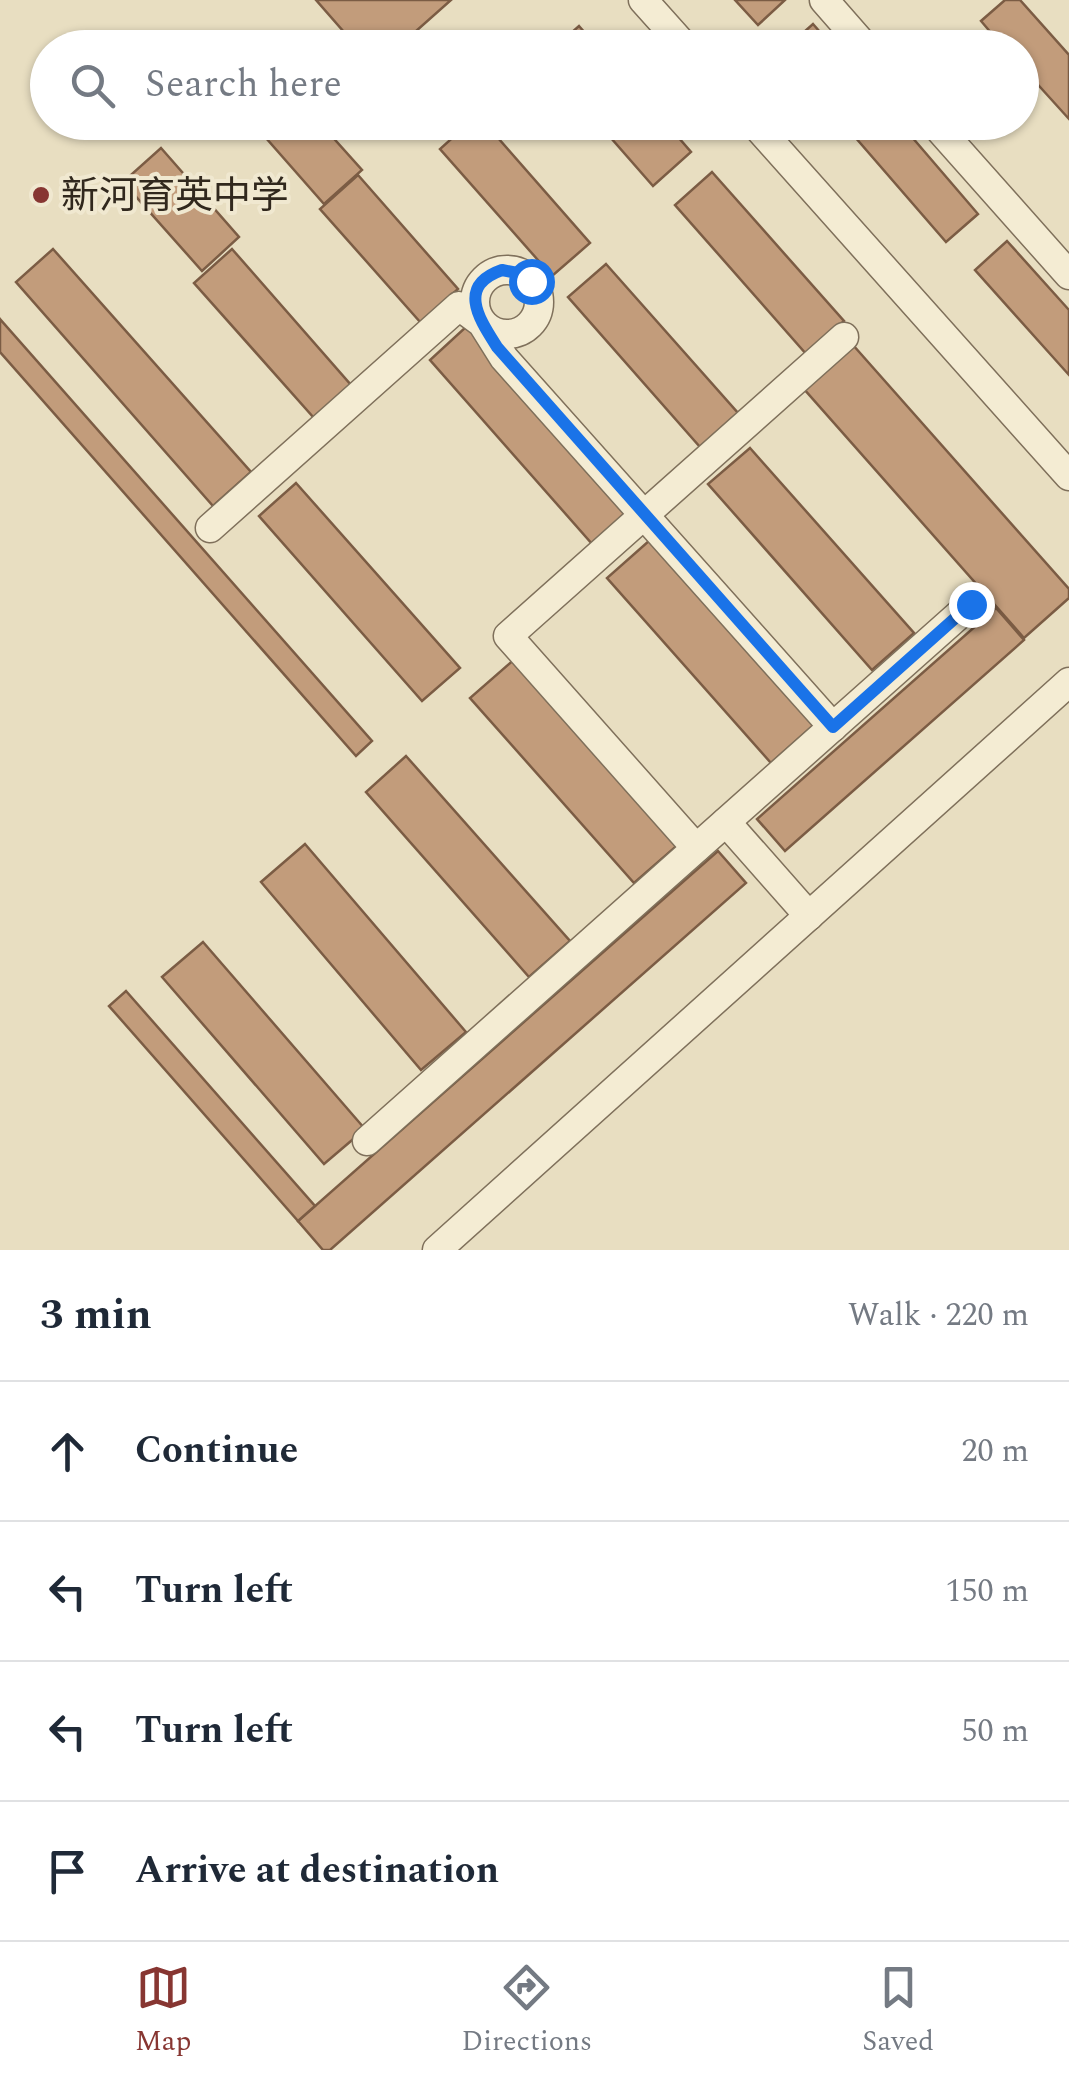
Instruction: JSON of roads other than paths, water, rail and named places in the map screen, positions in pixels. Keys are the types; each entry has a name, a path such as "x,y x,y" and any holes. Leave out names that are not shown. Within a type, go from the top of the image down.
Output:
{"street":[{"path":"643,0 670,30"},
{"path":"824,0 850,30"},
{"path":"769,140 1069,476"},
{"path":"949,140 1069,275"},
{"path":"210,528 459,306 482,323 504,358 833,727"},
{"path":"696,848 508,636 844,337"},
{"path":"367,1141 971,604"},
{"path":"436,1250 1069,682"},
{"path":"726,822 808,916"}],"place":[{"name":"新河育英中学","path":"41,195"}]}
